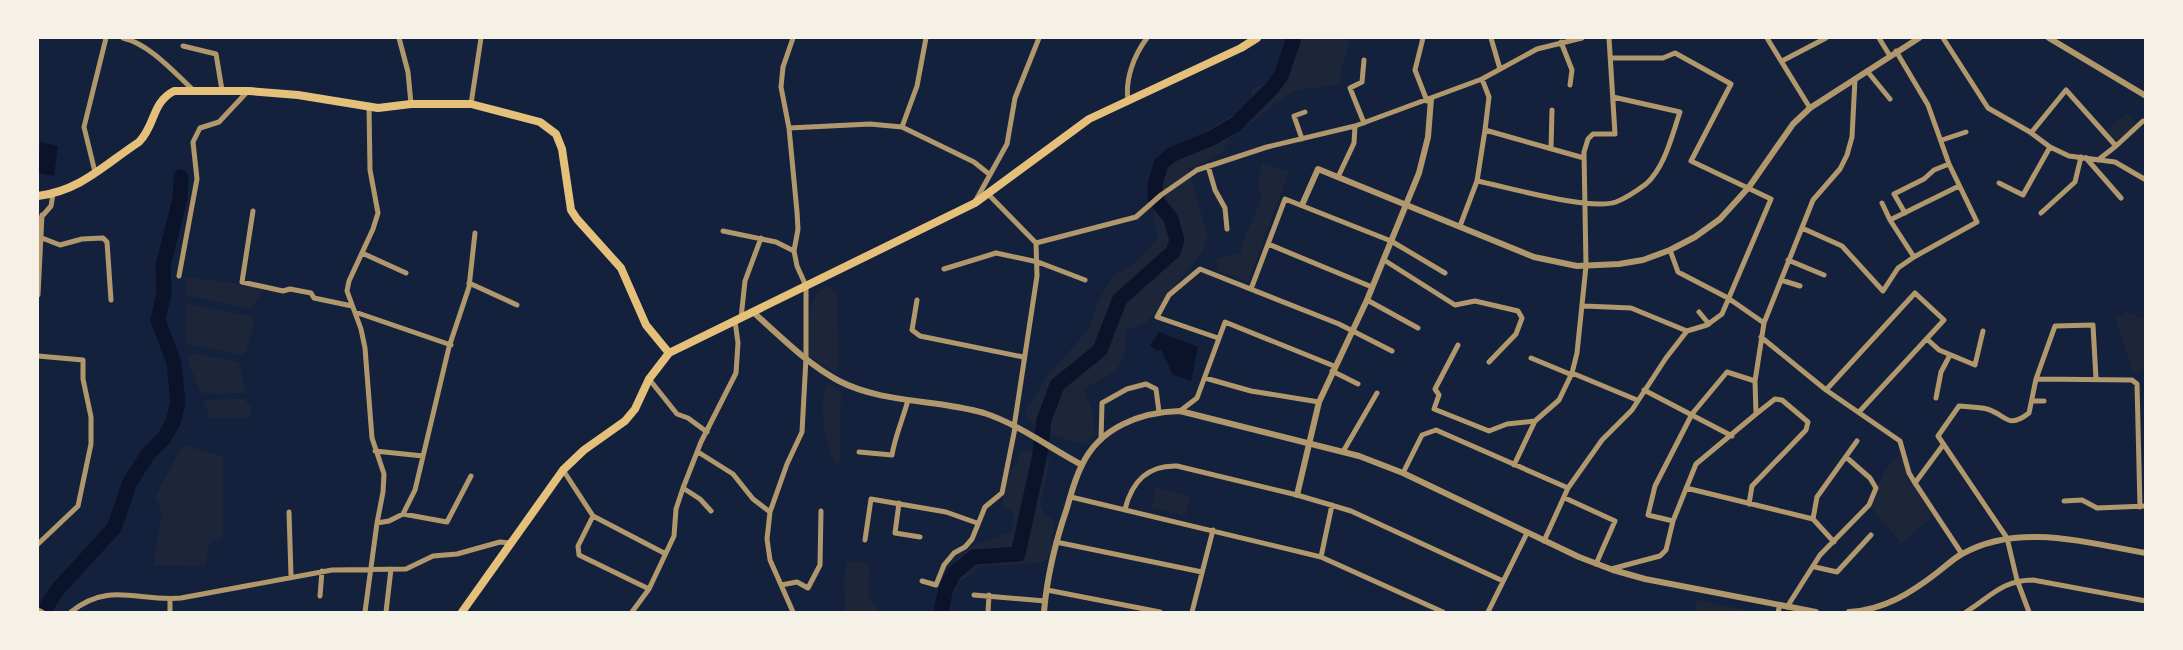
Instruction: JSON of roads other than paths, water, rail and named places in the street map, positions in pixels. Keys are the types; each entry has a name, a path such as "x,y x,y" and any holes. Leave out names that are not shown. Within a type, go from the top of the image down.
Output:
{"main road":[{"path":"462,612 563,470 584,450 625,421 635,409 649,379 669,353 975,203 1026,168 1077,126 1128,100 1241,48 1257,38"},
{"path":"38,196 52,194 78,185 139,142 147,134 159,103 164,96 174,91 222,90 298,95 369,108 411,104 471,104 540,122 556,134 562,149 571,210 621,268 646,325 669,353"}],"street":[{"path":"96,172 84,127 106,38"},
{"path":"123,38 131,40 165,64 192,90"},
{"path":"399,38 408,72 411,104"},
{"path":"471,104 481,38"},
{"path":"793,38 783,68 781,87 789,128 798,229 794,251 797,266 806,286 806,358 802,432 786,464 770,512 767,539 770,560 793,612"},
{"path":"902,128 917,86 926,38"},
{"path":"975,203 989,174 1007,144 1014,103 1039,38"},
{"path":"1128,100 1126,87 1131,69 1147,38"},
{"path":"1298,495 1319,402 1367,300 1419,173 1428,137 1429,100 1415,70 1423,38"},
{"path":"1491,38 1500,69"},
{"path":"1036,243 1120,223 1136,217 1187,176 1208,166 1267,147 1364,123 1482,79 1537,48 1582,38"},
{"path":"1514,465 1535,421 1558,400 1572,374 1584,306 1586,203 1584,158 1588,138 1593,134 1615,134 1609,38"},
{"path":"1767,38 1810,108"},
{"path":"1782,61 1826,38"},
{"path":"1879,38 1890,56"},
{"path":"1302,205 1318,169 1534,257 1552,262 1586,266 1643,260 1670,250 1696,237 1720,219 1749,187 1793,124 1810,108 1919,38"},
{"path":"1943,38 1988,108 2031,133 2050,147 2069,156 2115,162 2146,180"},
{"path":"2049,38 2146,96"},
{"path":"1561,42 1572,70 1570,85"},
{"path":"183,46 216,54 222,90"},
{"path":"1802,228 1842,246 1883,291 1898,268 1977,222 1949,164 1928,105 1896,51"},
{"path":"1544,541 1568,488 1602,440 1632,410 1637,400 1687,331 1709,324 1722,314 1771,199 1691,161 1731,84 1675,53 1662,58 1611,58"},
{"path":"1364,60 1362,82 1350,88 1364,123"},
{"path":"1868,71 1890,99"},
{"path":"1460,226 1477,181 1485,130 1489,97 1482,79"},
{"path":"1756,414 1755,381 1764,323 1813,200 1840,168 1847,155 1852,137 1855,79"},
{"path":"2031,133 2066,90 2116,146"},
{"path":"179,276 197,179 193,142 200,128 219,122 249,91"},
{"path":"1477,181 1586,203 1615,202 1646,183 1656,170 1668,147 1680,112 1613,97"},
{"path":"366,612 384,474 372,438 365,348 347,291 378,213 370,170 369,108"},
{"path":"1551,150 1552,110"},
{"path":"1302,139 1294,116 1305,112"},
{"path":"2098,160 2143,121 2146,121"},
{"path":"789,128 870,124 902,128 974,162 989,174"},
{"path":"1338,177 1354,143 1355,126"},
{"path":"1485,130 1584,158"},
{"path":"1942,140 1966,132"},
{"path":"1999,183 2023,195 2050,147"},
{"path":"2084,158 2121,198"},
{"path":"2041,214 2075,182 2084,158"},
{"path":"1905,213 1894,194 1924,179 1934,170 1949,164"},
{"path":"1208,166 1215,190 1225,208 1227,229"},
{"path":"1890,220 1959,186"},
{"path":"38,221 51,206 52,194"},
{"path":"922,581 936,586 944,565 954,553 965,547 972,539 985,507 1002,494 1017,428 1023,357 1038,262 1036,243 988,194"},
{"path":"1251,289 1285,199 1391,241 1444,273"},
{"path":"1882,203 1890,220 1914,257"},
{"path":"253,212 242,282 283,291 290,289 311,293 314,298 352,306"},
{"path":"38,295 42,215"},
{"path":"723,231 776,242 794,251"},
{"path":"376,524 388,522 403,514 415,490 450,345 469,283 475,233"},
{"path":"42,238 60,245 82,239 102,238 105,241 111,300"},
{"path":"632,612 649,589 664,553 674,536 676,509 683,488 707,432 736,373 738,319 746,281 761,238"},
{"path":"1268,244 1372,287"},
{"path":"1670,250 1678,272 1728,298 1764,323"},
{"path":"944,269 996,253 1038,262 1085,280"},
{"path":"362,254 406,273"},
{"path":"1384,260 1455,305 1475,301 1518,311 1522,318 1516,334 1490,362"},
{"path":"1788,260 1824,275"},
{"path":"1218,338 1158,317 1169,295 1200,269 1353,330 1392,351"},
{"path":"1781,280 1800,286"},
{"path":"469,283 517,305"},
{"path":"1826,390 1916,293 1944,320 1859,412"},
{"path":"917,300 912,330 920,336 1023,357"},
{"path":"1367,300 1418,328"},
{"path":"1584,306 1631,308 1687,331"},
{"path":"355,312 450,345"},
{"path":"753,312 806,358 838,381 857,389 983,413 1017,428 1082,465"},
{"path":"1699,312 1709,324"},
{"path":"1180,411 1197,398 1225,322 1333,369 1358,384"},
{"path":"2029,612 2017,580 2007,538 1938,436 1959,406 1988,410 2008,422 2020,420 2029,413 2033,401 2036,378 2055,326 2093,325 2096,379"},
{"path":"1927,339 1939,350 1975,365 1983,331"},
{"path":"1761,337 1826,390 1900,441 1909,473 1962,554"},
{"path":"1458,345 1435,390 1439,395 1434,409 1489,432 1507,424 1535,421"},
{"path":"1936,398 1941,372 1950,355"},
{"path":"38,356 83,360 83,379 90,404 92,429 91,444 78,506 38,544"},
{"path":"1531,358 1637,400"},
{"path":"1673,522 1648,515 1655,486 1692,414 1727,372 1755,381"},
{"path":"1205,378 1251,391 1319,402"},
{"path":"2036,378 2132,380 2137,384 2143,507 2097,508 2082,500 2064,501"},
{"path":"649,379 677,414 688,418 707,432"},
{"path":"1101,440 1102,403 1127,389 1146,384 1156,389 1160,412"},
{"path":"1644,390 1732,436"},
{"path":"1344,450 1377,393"},
{"path":"1611,569 1660,556 1666,550 1673,522 1696,464 1775,399 1782,400 1808,422 1806,430 1752,486 1749,504"},
{"path":"859,452 892,455 894,440 900,431 908,400"},
{"path":"2033,401 2044,401"},
{"path":"1044,612 1046,590 1056,542 1082,465 1101,440 1129,421 1160,412 1180,411 1344,450 1402,473 1544,541 1611,569 1645,579 1814,612"},
{"path":"1402,473 1422,435 1436,430 1568,488"},
{"path":"1813,519 1817,497 1857,440"},
{"path":"1915,483 1943,445"},
{"path":"376,451 423,456"},
{"path":"698,452 733,474 753,499 770,512"},
{"path":"1778,612 1815,567 1820,555 1869,505 1876,488 1870,478 1846,457"},
{"path":"1125,509 1133,486 1140,478 1150,471 1170,466 1298,495 1350,510 1502,581"},
{"path":"563,470 593,516 664,553"},
{"path":"403,514 447,522 471,476"},
{"path":"683,488 700,499 711,511"},
{"path":"1686,488 1813,519 1834,542"},
{"path":"1070,497 1321,557 1443,612"},
{"path":"1565,498 1615,521 1596,564"},
{"path":"866,540 871,499 946,512 977,524"},
{"path":"899,503 894,533 920,537"},
{"path":"1321,557 1332,505"},
{"path":"781,584 797,582 808,588 820,565 821,511"},
{"path":"289,512 291,576"},
{"path":"593,516 578,546 579,554 649,589"},
{"path":"1192,612 1212,530"},
{"path":"1488,612 1527,533"},
{"path":"1815,567 1836,572 1871,535"},
{"path":"1849,612 1870,611 1895,601 1920,586 1962,554 1983,544 2007,538 2050,537 2146,553"},
{"path":"71,612 85,601 112,594 170,599 322,571 406,569 433,556 456,554 500,542 511,543"},
{"path":"1056,542 1202,572"},
{"path":"386,612 391,569"},
{"path":"320,596 322,571"},
{"path":"1969,612 2008,583 2017,580 2033,580 2146,601"},
{"path":"1046,590 1160,612"},
{"path":"974,595 1045,601"},
{"path":"988,612 990,595"},
{"path":"170,599 170,612"},
{"path":"38,610 42,612"}],"waterway":[{"path":"941,612 946,588 954,573 974,557 1018,554 1040,454 1044,420 1057,385 1100,350 1120,299 1173,252 1177,240 1171,219 1155,198 1155,184 1161,164 1171,155 1212,138 1236,124 1272,88 1281,76 1294,38"},
{"path":"43,612 58,589 114,528 130,482 148,454 164,438 173,422 178,403 174,363 158,320 164,293 163,266 180,199 181,177"}]}
